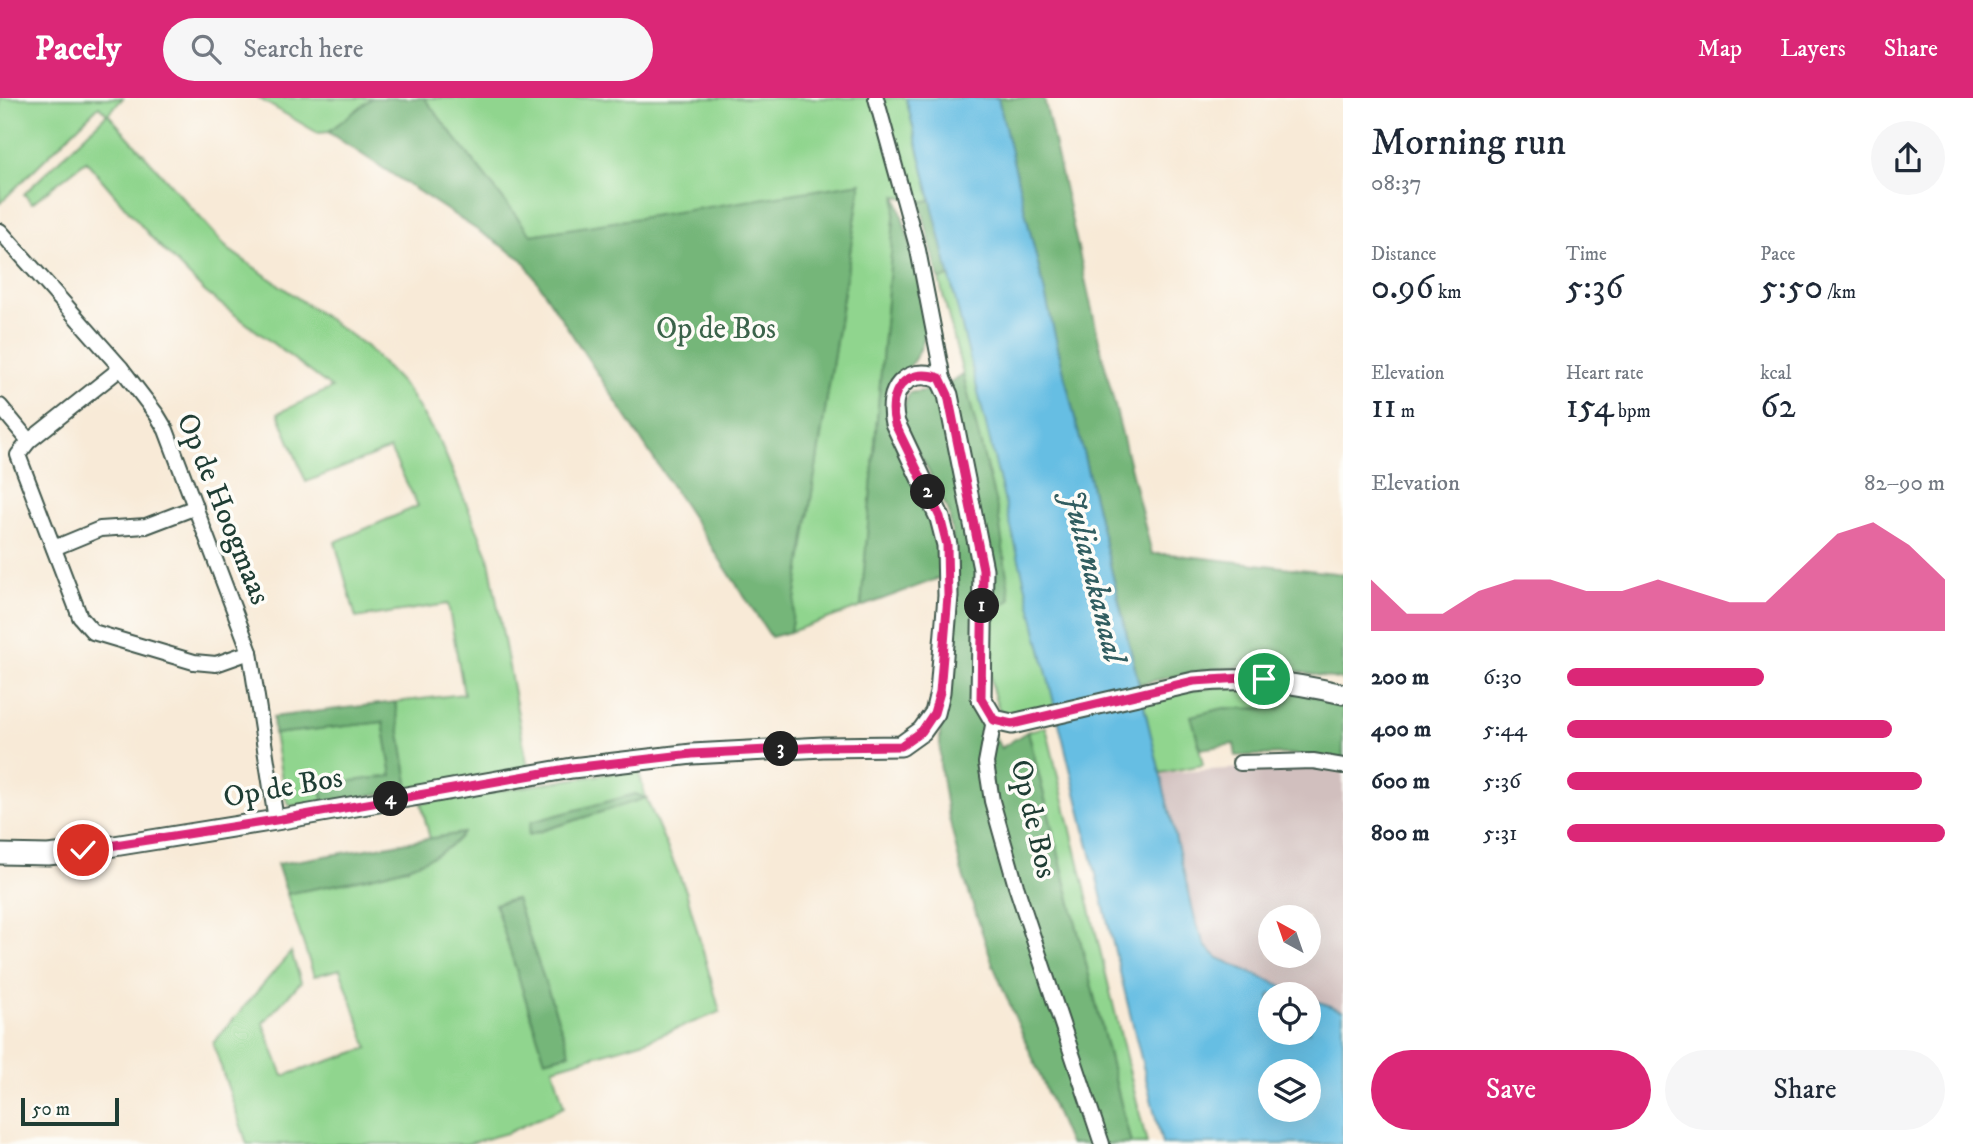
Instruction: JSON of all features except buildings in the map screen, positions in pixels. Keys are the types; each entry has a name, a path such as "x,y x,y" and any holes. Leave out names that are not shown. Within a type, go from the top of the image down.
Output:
{"street":[{"path":"876,98 918,250 983,569 981,698 994,720 1012,724 1194,681 1243,678 1297,684 1343,694"},
{"name":"Op de Hoogmaas","path":"0,231 121,368 162,422 250,652 276,820"},
{"path":"121,368 29,441 18,455 80,617 93,632 194,662 216,664 250,652"},
{"name":"Op de Bos","path":"0,853 48,855 276,820 572,768 692,754 901,746 915,738 931,720 940,692 948,596 947,545 940,517 895,424 891,409 899,388 906,380 918,374 940,378 944,384"},
{"path":"0,406 29,441"},
{"path":"54,548 100,529 146,526 196,507"},
{"name":"Op de Bos","path":"994,720 986,763 992,801 1016,886 1102,1144"},
{"path":"1240,763 1313,761 1343,766"}],"shaded area":[{"path":"1310,764 1343,772 1343,1011 1321,1003 1321,982 1270,982 1218,958 1206,947 1197,927 1160,773"}],"green space":[{"path":"0,98 123,98 108,114 228,249 366,346 407,389 441,444 488,555 528,768 409,789 395,702 464,694 448,604 356,618 335,542 418,506 390,449 306,482 278,413 332,388 205,292 151,237 86,161 32,203 24,194 107,114 99,106 0,203"},
{"path":"258,98 372,98 328,132 318,133"},
{"name":"Op de Bos","path":"372,98 424,98 531,235 861,183 790,632 771,637 523,260 328,132"},
{"path":"424,98 906,98 931,200 920,202 896,196 861,607 790,632 861,184 531,235"},
{"path":"998,98 1044,98 1102,354 1152,554 1343,574 1343,680 1262,665 1204,670 1139,684"},
{"path":"896,195 918,272 925,333 918,353 892,392 936,532 942,577 861,607"},
{"path":"931,200 950,277 939,279 920,202"},
{"path":"950,277 1055,705 1004,718 991,681 991,615 1010,599 998,513 939,279"},
{"path":"963,375 998,512 1010,599 991,615 974,702 1001,748 1028,731 1131,1144 1069,1144 993,965 961,869 947,809 940,764 940,730 955,631 957,573 949,512 907,435 901,416 909,393 929,390 936,392"},
{"path":"1227,686 1290,691 1289,700 1279,709 1256,708 1192,716 1203,765 1160,773 1143,702 1185,691"},
{"path":"1290,691 1343,702 1343,760 1287,754 1236,756 1234,744 1201,749 1191,716 1224,708 1279,709 1289,700"},
{"path":"395,702 409,789 324,803 320,785 392,776 383,722 274,734 273,717"},
{"path":"383,722 392,776 320,785 324,803 290,806 285,797 274,734"},
{"path":"1046,727 1147,1144 1131,1144 1028,731"},
{"path":"638,769 646,798 686,891 720,1012 645,1041 553,1068 564,1107 507,1133 467,1144 247,1144 213,1043 291,952 301,982 263,1023 283,1076 368,1048 340,969 314,976 287,894 407,868 463,834 430,839 421,803","holes":["635,794 645,798 529,835","516,899 569,1054 545,1059 495,904"]},
{"path":"635,794 646,798 528,835 531,822"},
{"path":"463,833 449,847 407,867 287,894 277,864"},
{"path":"516,899 570,1053 545,1060 495,904"}],"water":[{"name":"Julianakanaal","path":"906,98 998,98 1197,927 1206,947 1218,958 1273,982 1258,982 1258,1045 1321,1045 1321,1003 1343,1011 1343,1144 1162,1144"}],"route":[{"path":"83,850 276,820 572,768 692,754 901,746 922,731 934,713 940,692 948,596 947,545 940,517 895,424 891,409 899,388 906,380 918,374 940,378 948,395 983,569 981,698 994,720 1012,724 1194,681 1264,679"}]}
